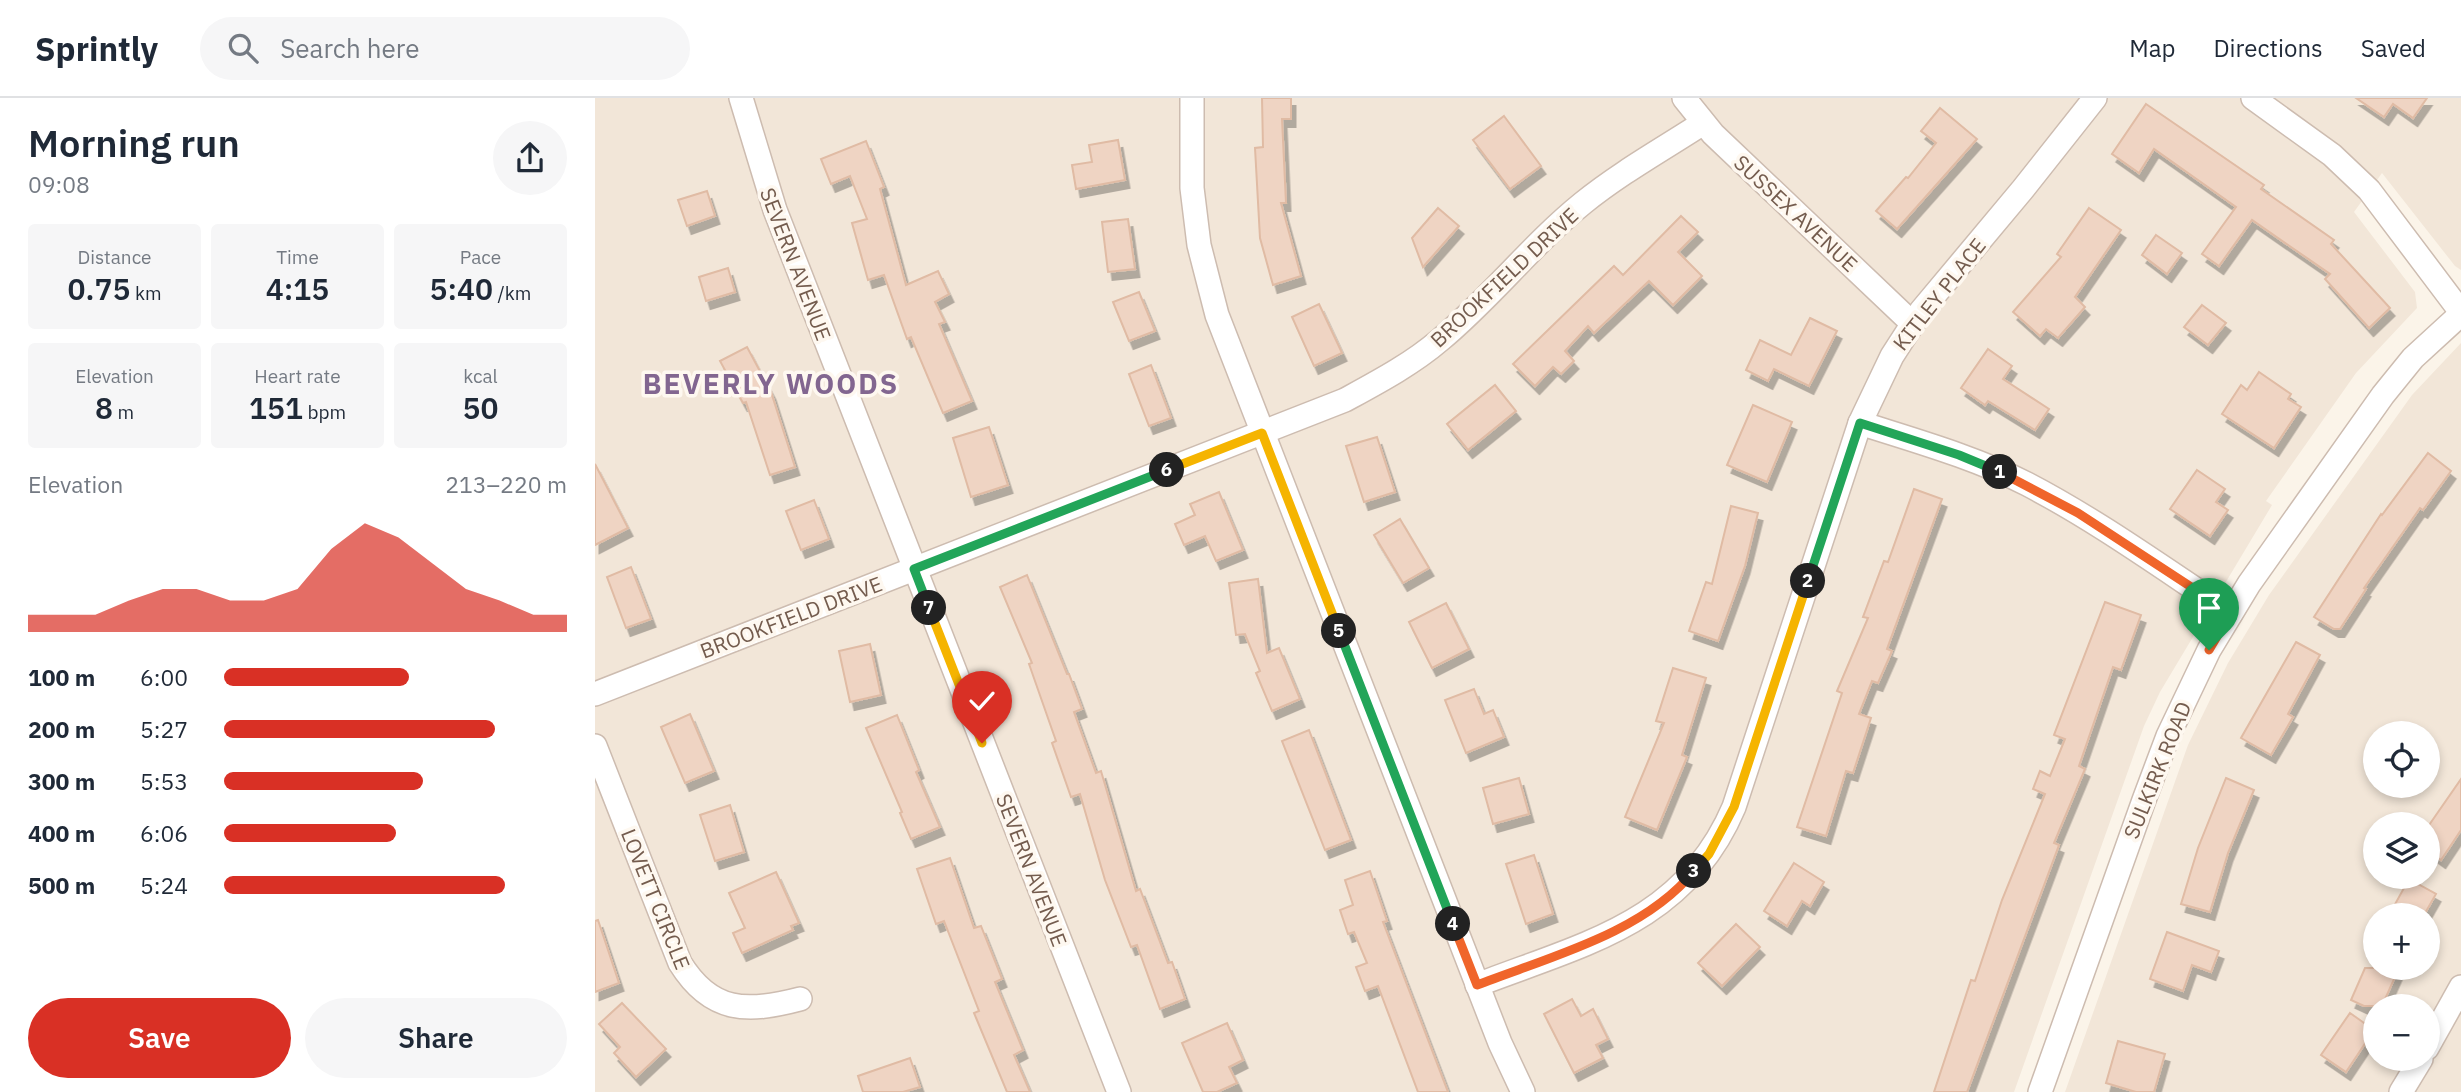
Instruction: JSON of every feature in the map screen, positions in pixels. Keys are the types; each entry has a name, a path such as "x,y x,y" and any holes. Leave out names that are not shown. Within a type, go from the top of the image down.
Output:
{"street":[{"name":"SEVERN AVENUE","path":"741,98 775,210 1119,1092"},
{"path":"1192,98 1192,188 1205,272 1217,315 1477,985 1500,1043 1524,1092"},
{"name":"SUSSEX AVENUE","path":"1684,98 1703,123 1912,323"},
{"name":"KITLEY PLACE","path":"1477,985 1634,922 1663,902 1709,854 1734,807 1860,423 1892,356 1912,323 2040,169 2095,98"},
{"path":"2253,98 2332,155 2369,190 2461,313"},
{"name":"BROOKFIELD DRIVE","path":"595,694 1345,400 1393,373 1438,342 1581,204 1703,123"},
{"name":"SULKIRK ROAD","path":"2040,1092 2168,736 2209,650 2249,584 2383,395 2413,358 2461,313"},
{"path":"1860,423 1959,455 2027,484 2078,513 2231,613"},
{"name":"LOVETT CIRCLE","path":"595,746 680,963 692,981 714,999 734,1006 774,1006 800,999"},
{"path":"2440,1025 2461,987"},
{"path":"2401,1092 2414,1071"}],"shaded area":[{"path":"595,98 2461,98 2461,270 2455,266 2382,173 2354,212 2415,292 2417,308 2356,373 2266,501 2272,505 2160,692 2144,726 2014,1092 595,1092"},
{"path":"2461,343 2461,1092 2065,1092 2188,745 2228,663 2269,595 2412,395"}],"building":[{"path":"1262,98 1291,98 1291,119 1282,119 1286,203 1281,203 1301,276 1273,285 1260,238 1255,148 1263,147"},
{"path":"2356,98 2427,98 2413,118 2393,104 2384,117"},
{"path":"2146,104 2264,185 2261,189 2334,240 2331,244 2390,308 2369,328 2325,279 2330,274 2252,220 2219,266 2202,254 2236,207 2154,149 2139,173 2112,154"},
{"path":"1940,108 1977,139 1897,229 1876,211 1906,177 1908,178 1936,143 1921,131"},
{"path":"1504,116 1541,166 1510,189 1473,140"},
{"path":"1118,140 1125,180 1076,189 1072,165 1092,162 1089,145"},
{"path":"866,141 884,187 880,189 906,285 938,271 949,294 935,302 945,322 939,324 972,401 943,413 911,337 907,339 884,275 868,280 852,223 867,219 850,176 831,184 821,159"},
{"path":"707,191 715,216 687,226 678,200"},
{"path":"1438,208 1459,226 1423,267 1412,238"},
{"path":"2089,208 2121,230 2075,297 2085,307 2058,338 2046,329 2040,336 2013,312 2061,257 2057,254"},
{"path":"1681,216 1698,232 1678,252 1702,276 1673,305 1649,281 1594,333 1588,326 1565,351 1574,361 1561,374 1553,367 1535,386 1513,364 1614,266 1623,275"},
{"path":"1128,219 1135,269 1108,272 1102,222"},
{"path":"2156,235 2182,253 2167,274 2142,255"},
{"path":"728,268 735,292 706,301 699,277"},
{"path":"1139,292 1155,331 1129,341 1113,302"},
{"path":"1319,304 1342,353 1314,366 1292,317"},
{"path":"2202,305 2226,323 2208,345 2184,327"},
{"path":"1810,318 1837,331 1809,386 1774,369 1768,381 1746,370 1760,340 1791,355"},
{"path":"747,347 771,392 795,467 770,475 746,402 743,403 720,361"},
{"path":"1988,349 2012,366 2003,379 2049,409 2035,430 1988,401 1985,405 1961,388"},
{"path":"1151,365 1171,418 1149,426 1129,374"},
{"path":"2259,372 2291,394 2288,399 2301,407 2274,448 2222,414 2241,385 2247,390"},
{"path":"1495,385 1516,411 1468,450 1447,424"},
{"path":"1753,405 1792,422 1767,482 1727,465"},
{"path":"989,427 1008,485 971,497 953,438"},
{"path":"1377,437 1395,492 1364,502 1346,446"},
{"path":"2428,453 2451,471 2423,510 2420,508 2364,588 2366,589 2340,629 2334,629 2314,617 2381,514"},
{"path":"595,464 628,528 595,545"},
{"path":"2197,470 2225,489 2216,502 2228,510 2210,536 2170,509"},
{"path":"1914,489 1942,499 1887,649 1892,651 1878,683 1872,681 1859,714 1871,718 1853,773 1846,771 1826,836 1797,827 1842,693 1837,691 1868,618 1863,617 1884,561 1888,562"},
{"path":"1219,492 1243,550 1216,561 1205,536 1184,545 1175,524 1195,515 1190,504"},
{"path":"814,500 829,539 801,550 786,511"},
{"path":"1731,506 1758,513 1745,566 1718,641 1689,631 1706,582 1712,584"},
{"path":"1400,519 1429,568 1403,583 1374,535"},
{"path":"631,567 651,619 626,628 607,577"},
{"path":"1027,575 1082,709 1074,712 1096,773 1101,771 1136,891 1140,889 1168,963 1172,962 1185,999 1160,1009 1137,945 1131,947 1105,880 1080,794 1071,797 1052,743 1056,741 1029,664 1032,663 1000,587"},
{"path":"1258,579 1267,653 1279,648 1300,699 1272,711 1256,673 1260,671 1245,634 1236,635 1229,583"},
{"path":"2105,602 2141,615 2121,670 2113,667 2079,766 2085,769 2054,843 2059,845 1967,1092 1934,1092 1971,980 1975,981 2002,900 2045,794 2033,789 2040,771 2050,776 2065,739 2054,735"},
{"path":"1446,603 1469,649 1432,668 1409,622"},
{"path":"2296,642 2320,655 2288,714 2293,717 2271,755 2241,738"},
{"path":"870,644 881,695 850,702 839,651"},
{"path":"1673,668 1706,678 1682,755 1687,757 1657,830 1625,817 1664,723 1656,721"},
{"path":"1474,689 1484,714 1493,710 1504,737 1466,753 1445,700"},
{"path":"690,714 714,771 685,783 661,727"},
{"path":"897,715 919,770 916,772 940,827 911,839 866,728"},
{"path":"1309,730 1351,840 1325,850 1282,741"},
{"path":"1519,778 1529,814 1493,824 1483,788"},
{"path":"2226,778 2254,790 2228,853 2210,912 2181,904 2198,848"},
{"path":"2461,779 2461,830 2441,860 2440,812"},
{"path":"730,805 744,852 715,861 700,815"},
{"path":"1534,855 1553,914 1526,924 1506,864"},
{"path":"950,858 974,928 981,926 1002,979 995,982 1023,1050 1014,1055 1030,1092 1007,1092 974,1013 979,1011 944,921 936,924 917,869"},
{"path":"1794,863 1824,882 1810,906 1802,901 1787,926 1764,911"},
{"path":"1370,871 1387,921 1383,922 1448,1092 1418,1092 1378,986 1365,991 1356,967 1367,963 1354,932 1348,934 1340,910 1353,905 1345,880"},
{"path":"776,872 799,923 791,926 793,930 742,953 733,933 745,928 729,893"},
{"path":"2403,889 2427,889 2436,894 2431,903 2396,903"},
{"path":"598,920 619,983 595,992 595,921"},
{"path":"1736,924 1760,947 1722,986 1698,963"},
{"path":"2167,932 2219,951 2211,972 2192,965 2183,991 2150,979"},
{"path":"2363,973 2363,980 2394,980 2387,994 2363,994 2363,1006 2351,1000"},
{"path":"1572,999 1581,1016 1593,1009 1608,1039 1596,1045 1603,1058 1574,1073 1544,1014"},
{"path":"622,1003 666,1049 636,1077 614,1053 620,1047 599,1024"},
{"path":"2350,1013 2363,1022 2363,1046 2346,1072 2321,1055"},
{"path":"1227,1023 1243,1060 1229,1067 1237,1083 1217,1092 1203,1092 1182,1043"},
{"path":"2118,1041 2165,1054 2154,1092 2136,1092 2106,1083"},
{"path":"910,1058 920,1087 903,1092 863,1092 858,1076"}],"district":[{"name":"BEVERLY WOODS","path":"771,383"}],"route":[{"path":"982,743 914,569 1262,433 1477,985 1634,922 1663,902 1709,854 1734,807 1860,423 1959,455 2001,472 2078,513 2231,613 2209,650"}]}
